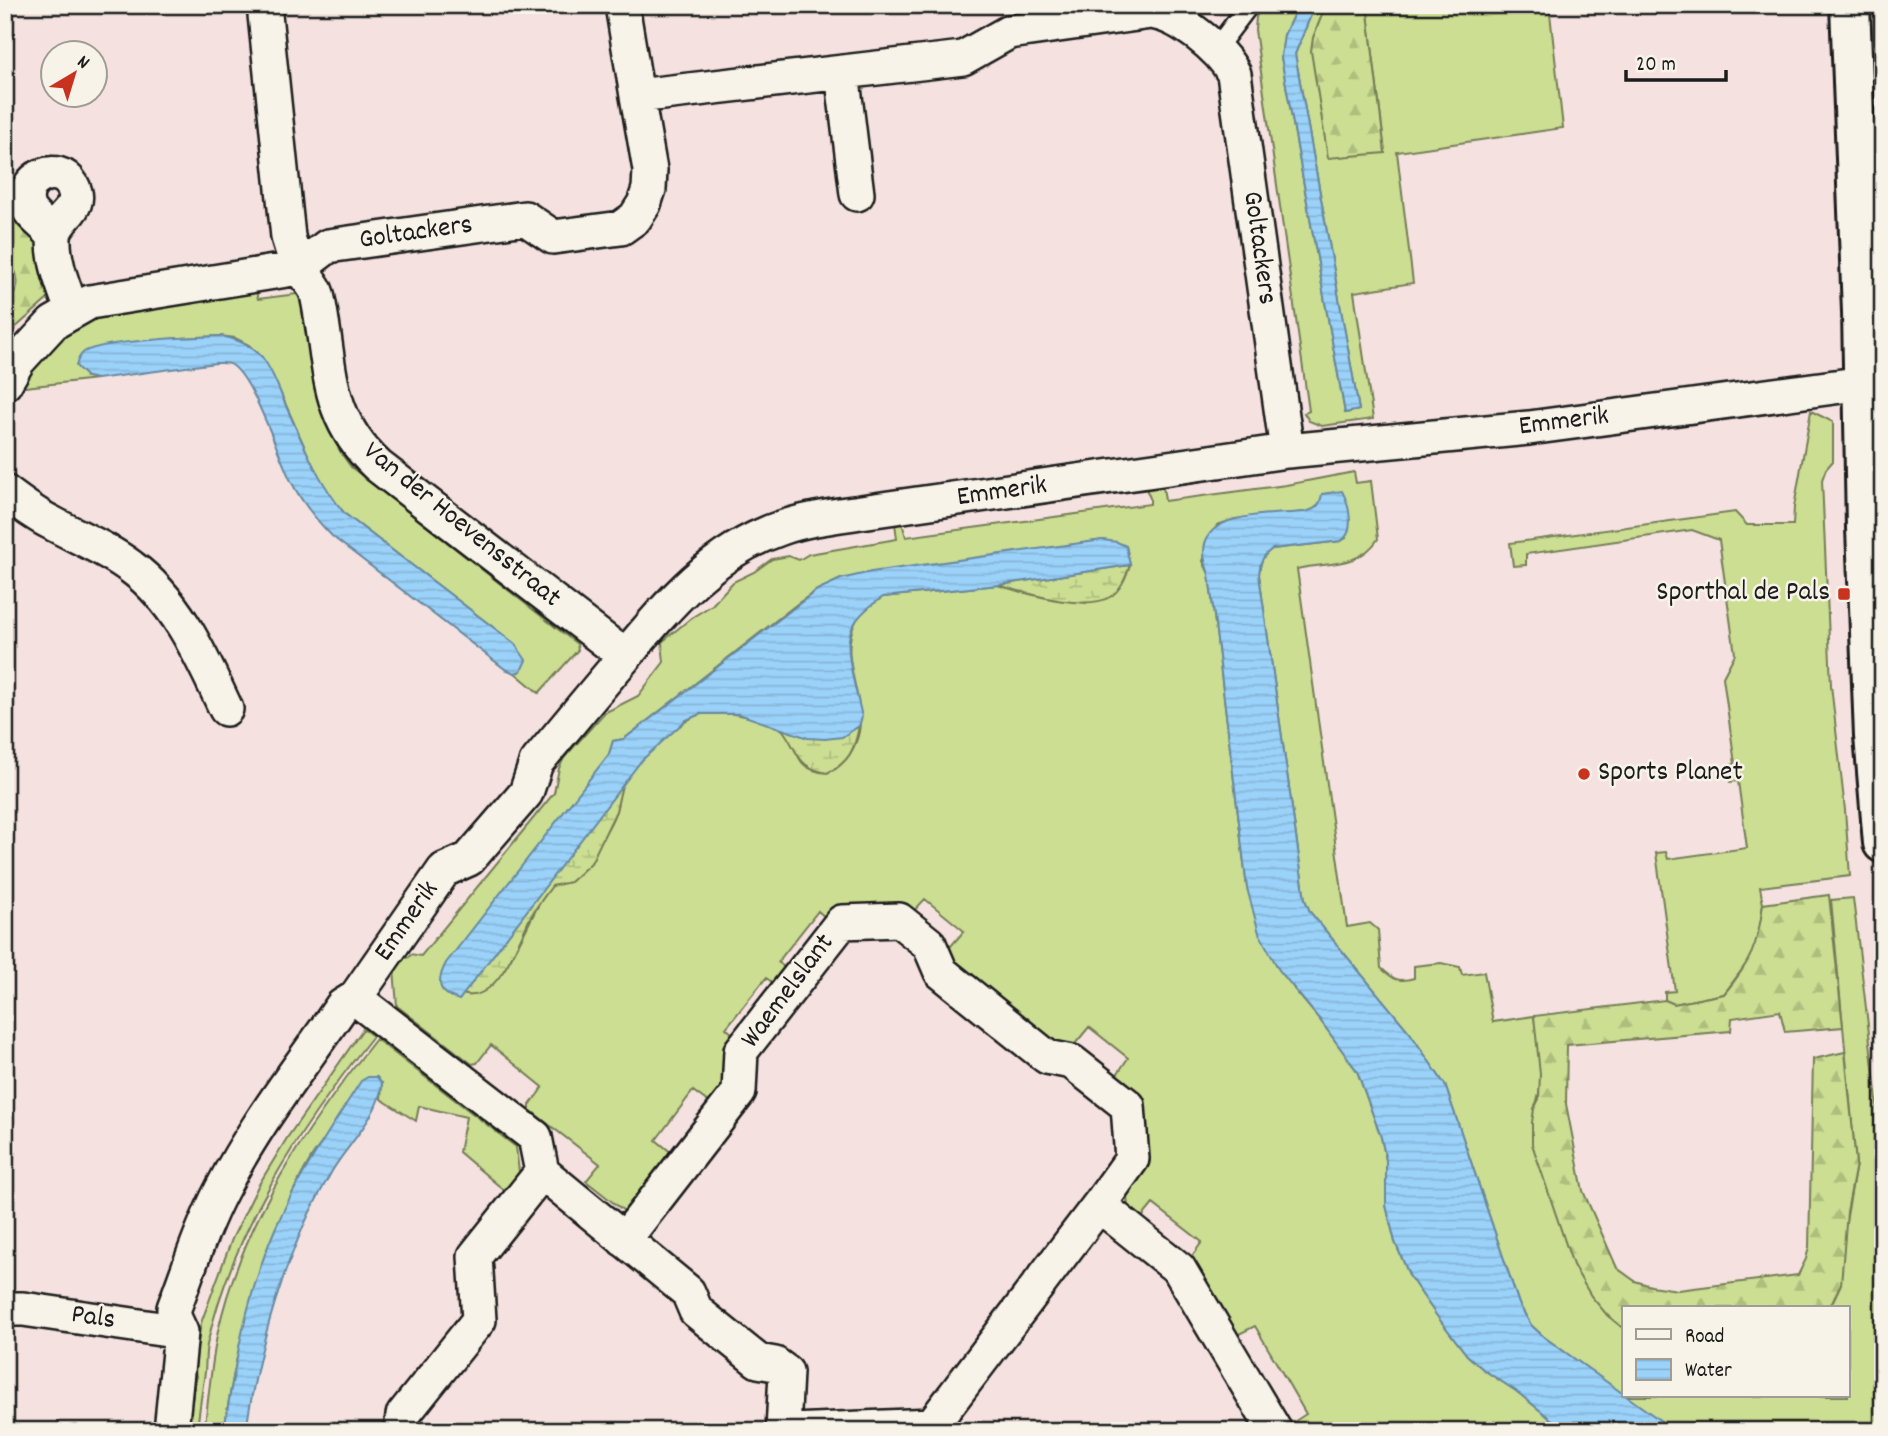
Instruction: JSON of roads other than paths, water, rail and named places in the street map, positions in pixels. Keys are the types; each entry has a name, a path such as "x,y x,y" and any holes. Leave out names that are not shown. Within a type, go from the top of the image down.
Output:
{"street":[{"name":"Van der Hoevensstraat","path":"264,5 288,237 299,268 316,290 332,391 343,422 359,449 378,466 625,656"},
{"name":"Goltackers","path":"5,383 31,345 53,323 90,302 299,268 328,246 525,218 553,237 621,228 635,218 649,189 650,170 622,5"},
{"path":"1850,5 1872,287 1864,383 1866,528 1874,736 1883,843"},
{"name":"Goltackers","path":"637,96 963,58 1009,32 1151,12 1164,13 1176,19 1228,62 1234,74 1287,452"},
{"path":"842,72 857,194"},
{"path":"54,237 61,279 72,310"},
{"name":"Emmerik","path":"355,998 444,870 469,859 526,793 536,763 661,613 698,575 724,556 781,528 861,512 1287,452 1529,428 1864,383"},
{"path":"5,492 47,521 95,544 129,565 156,589 182,624 226,709"},
{"name":"Waemelslant","path":"624,1240 739,1092 741,1051 842,922 899,920 929,943 941,972 1047,1057 1072,1062 1128,1106 1132,1159 932,1425 791,1431"},
{"path":"355,998 535,1137 542,1172 688,1292 696,1311 758,1361 775,1364 786,1372 783,1431"},
{"path":"171,1431 181,1332 191,1324 243,1196 286,1125 356,1027 358,1013 355,998"},
{"path":"401,1431 403,1415 479,1320 475,1256 542,1172"},
{"path":"1099,1205 1179,1269 1275,1431"},
{"name":"Pals","path":"5,1309 23,1309 181,1332"}],"lane":[{"path":"1215,50 1249,5"}],"water":[{"path":"1298,5 1315,5 1295,54 1359,410 1345,413 1281,57 1284,35"},
{"path":"220,336 248,345 266,362 312,462 345,514 515,644 526,660 521,671 515,673 505,669 327,531 295,489 257,401 232,365 216,363 97,379 87,377 76,366 84,352 94,348 149,340"},
{"path":"1342,491 1350,518 1346,537 1341,541 1272,549 1262,560 1259,575 1305,900 1310,912 1410,1033 1445,1085 1519,1304 1531,1325 1622,1393 1622,1398 1629,1398 1675,1431 1561,1431 1557,1424 1467,1355 1410,1277 1395,1242 1386,1205 1386,1160 1381,1137 1357,1071 1279,970 1259,933 1247,888 1209,574 1204,553 1207,537 1217,527 1250,516 1305,512 1317,506 1322,494"},
{"path":"1103,540 1126,546 1130,565 998,585 883,597 872,605 861,615 850,632 851,667 862,717 859,726 842,737 808,738 739,714 700,714 686,720 641,761 459,1000 446,994 440,986 446,963 609,754 613,741 624,739 817,590 841,579 871,572"},
{"path":"368,1077 377,1077 382,1084 380,1096 369,1118 332,1171 309,1214 287,1266 256,1375 246,1431 224,1431 249,1303 275,1229 315,1154 361,1081"}],"place":[{"name":"Sporthal de Pals","path":"1844,594"},
{"name":"Sports Planet","path":"1584,774"}]}
